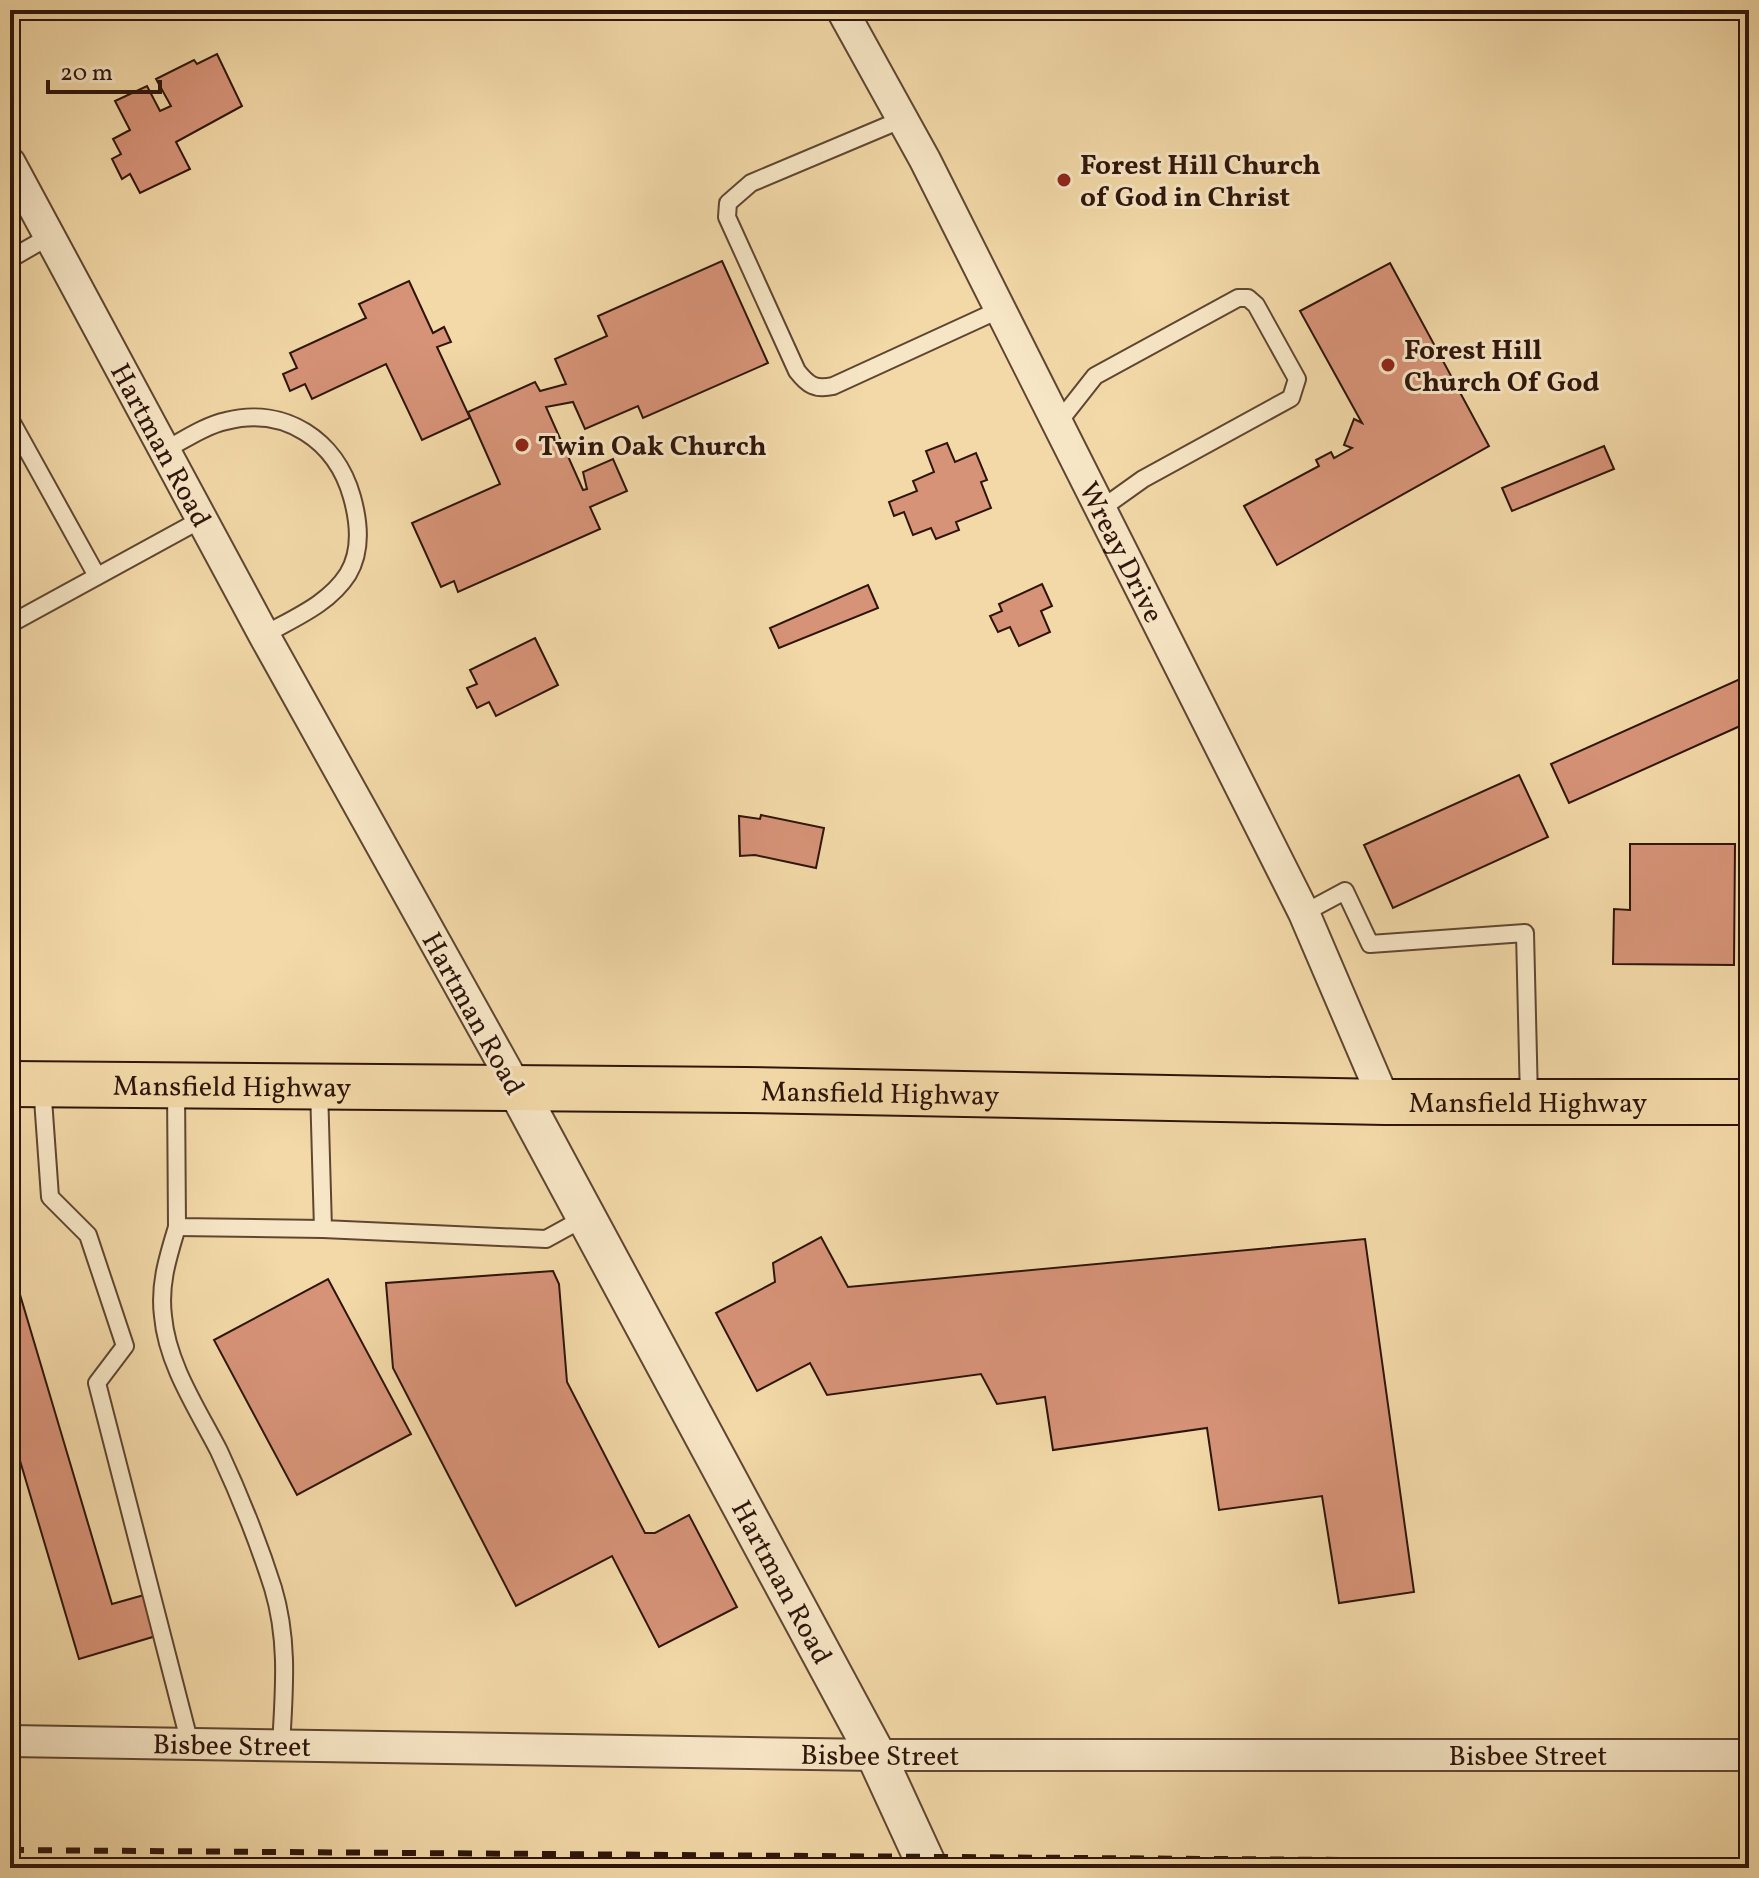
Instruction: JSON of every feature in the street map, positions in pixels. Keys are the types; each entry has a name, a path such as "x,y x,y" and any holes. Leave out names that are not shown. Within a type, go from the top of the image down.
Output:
{"main road":[{"name":"Mansfield Highway","path":"26,1084 516,1087 1385,1102 1749,1102"}],"street":[{"name":"Wreay Drive","path":"842,10 903,119 1001,309 1304,913 1385,1102"},
{"name":"Hartman Road","path":"10,163 264,635 516,1087 876,1755 928,1868"},
{"name":"Bisbee Street","path":"10,1741 876,1755 1749,1755"}],"lane":[{"path":"903,119 751,183 728,203 727,217 797,371 806,383 819,389 833,386 1001,309"},
{"path":"10,259 50,236"},
{"path":"1058,423 1095,376 1238,298 1248,298 1256,305 1297,379 1291,398 1143,479 1101,509"},
{"path":"165,450 212,425 263,418 297,426 313,435 331,451 340,466 355,506 358,543 355,560 327,598 264,635"},
{"path":"10,419 97,576"},
{"path":"10,624 202,519"},
{"path":"1304,913 1345,891 1370,944 1525,933 1529,1100"},
{"path":"26,1084 50,1197 88,1235 125,1346 97,1383 190,1744"},
{"path":"176,1085 177,1227 161,1282 163,1318 169,1346 247,1513 274,1591 286,1655 281,1746"},
{"path":"319,1086 323,1229"},
{"path":"177,1227 323,1229 546,1239 586,1217"}],"building":[{"path":"217,54 242,106 176,142 190,169 140,193 130,174 122,179 112,159 121,154 113,139 130,130 115,101 147,86 160,111 171,106 156,79 194,60 197,64"},
{"path":"722,261 768,363 643,418 638,406 585,429 573,402 546,407 583,490 587,489 583,472 613,459 627,491 590,507 600,529 458,592 454,581 441,587 412,523 500,484 468,412 535,382 540,391 566,384 555,359 607,336 598,316"},
{"name":"Forest Hill Church Of God","path":"1390,263 1489,446 1277,565 1244,506 1319,466 1316,460 1331,452 1334,458 1352,448 1344,445 1354,419 1362,423 1300,311"},
{"path":"409,281 433,333 444,327 451,342 437,347 470,418 422,440 386,364 312,399 305,384 290,391 283,374 297,368 290,353 366,318 359,304"},
{"path":"947,443 955,462 976,453 987,480 981,482 991,508 956,522 959,530 936,539 931,528 913,535 904,512 894,516 889,502 917,491 913,481 934,472 926,451"},
{"path":"1604,446 1614,469 1512,511 1502,488"},
{"path":"1042,584 1052,606 1041,611 1050,632 1019,646 1010,627 998,632 990,616 1002,611 999,604"},
{"path":"868,585 878,608 779,648 770,628"},
{"path":"535,638 558,685 496,716 489,702 477,708 467,688 477,684 470,670"},
{"path":"1749,675 1749,722 1569,803 1551,764"},
{"path":"1519,775 1548,837 1393,908 1364,845"},
{"path":"761,815 824,828 816,868 755,855 740,856 739,816 760,819"},
{"path":"1630,844 1735,844 1734,965 1613,964 1614,909 1630,910"},
{"path":"821,1237 848,1287 1365,1239 1414,1592 1339,1603 1322,1496 1219,1510 1207,1428 1053,1450 1045,1397 997,1404 981,1374 827,1395 810,1363 757,1391 716,1313 775,1282 773,1263"},
{"path":"10,1261 112,1604 144,1595 156,1636 79,1659 10,1427"},
{"path":"553,1271 559,1284 567,1382 645,1533 655,1533 689,1515 737,1607 659,1647 612,1556 516,1606 393,1368 386,1283"},
{"path":"328,1279 411,1434 297,1495 214,1340"}],"railway":[{"path":"10,1850 1749,1863"}],"place":[{"name":"Forest Hill Church of God in Christ","path":"1064,180"},
{"name":"Forest Hill Church Of God","path":"1388,365"},
{"name":"Twin Oak Church","path":"522,445"}]}
